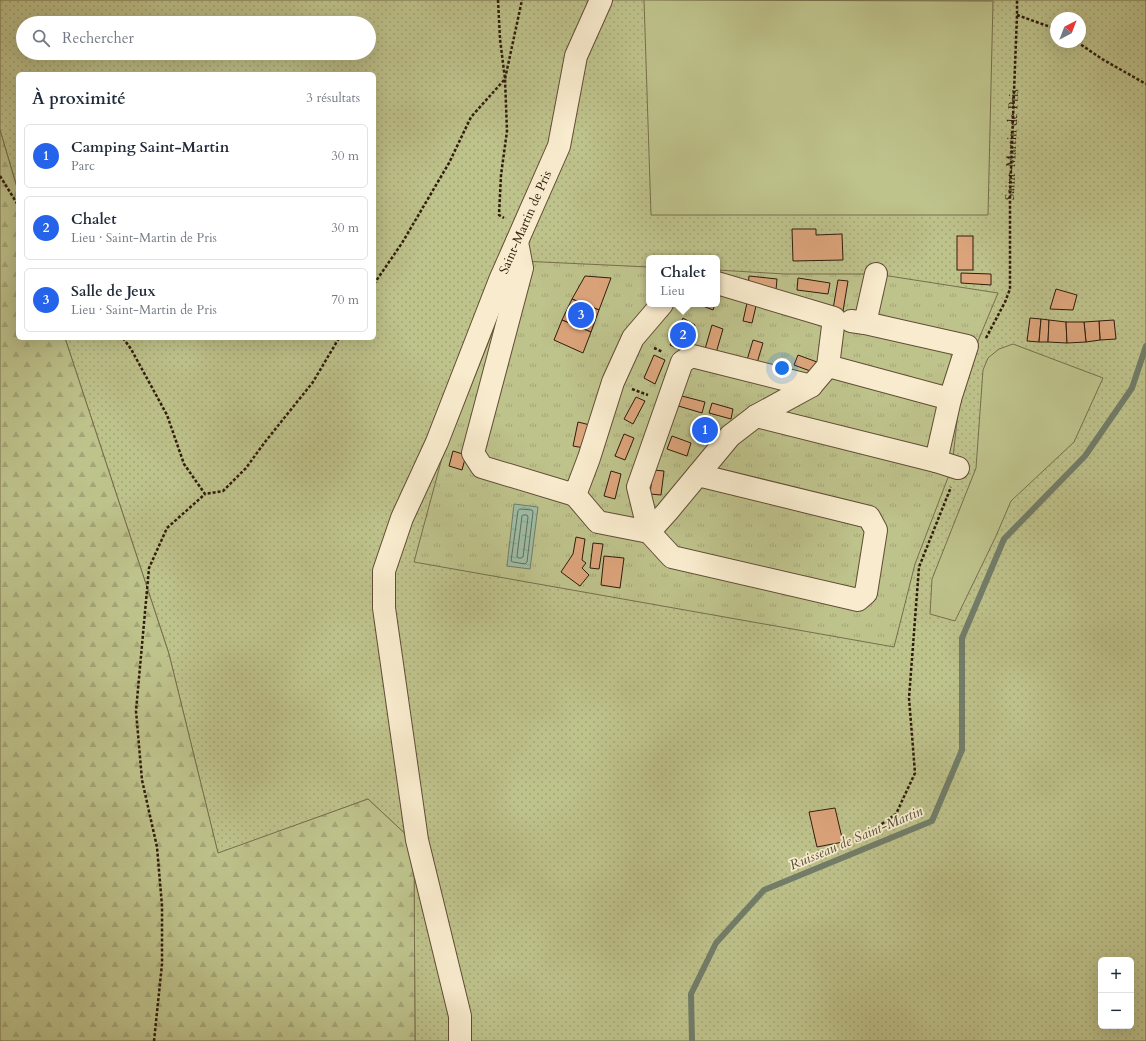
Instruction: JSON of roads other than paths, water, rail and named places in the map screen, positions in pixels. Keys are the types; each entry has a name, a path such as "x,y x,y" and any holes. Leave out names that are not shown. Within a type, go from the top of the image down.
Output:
{"street":[{"name":"Saint-Martin de Pris","path":"460,1041 460,1016 417,840 384,608 384,571 402,518 437,442 500,280 559,146 576,56 601,0"},
{"path":"520,236 522,268 473,453 482,467 575,495 598,522 649,532"},
{"path":"865,323 876,274"},
{"path":"720,284 834,318 865,323 967,346 950,399 936,461"},
{"path":"575,495 589,458 613,382 633,338 659,307"},
{"path":"649,532 730,436 756,416 811,386 828,366 834,318"},
{"path":"698,475 869,517 876,530 866,593 858,600 672,557 649,532 638,487 682,362 692,356 811,386"},
{"path":"828,366 950,399"},
{"path":"756,416 936,461 958,468"}],"water":[{"path":"514,504 538,507 530,569 507,566"}],"waterway":[{"name":"Ruisseau de Saint-Martin","path":"692,1041 691,994 716,943 764,890 932,821 962,750 962,638 1004,539 1085,456 1132,388 1146,346"}],"place":[{"name":"Salle de Jeux","path":"581,315"},
{"name":"Chalet","path":"683,335"},
{"name":"Camping Saint-Martin","path":"705,430"}]}
